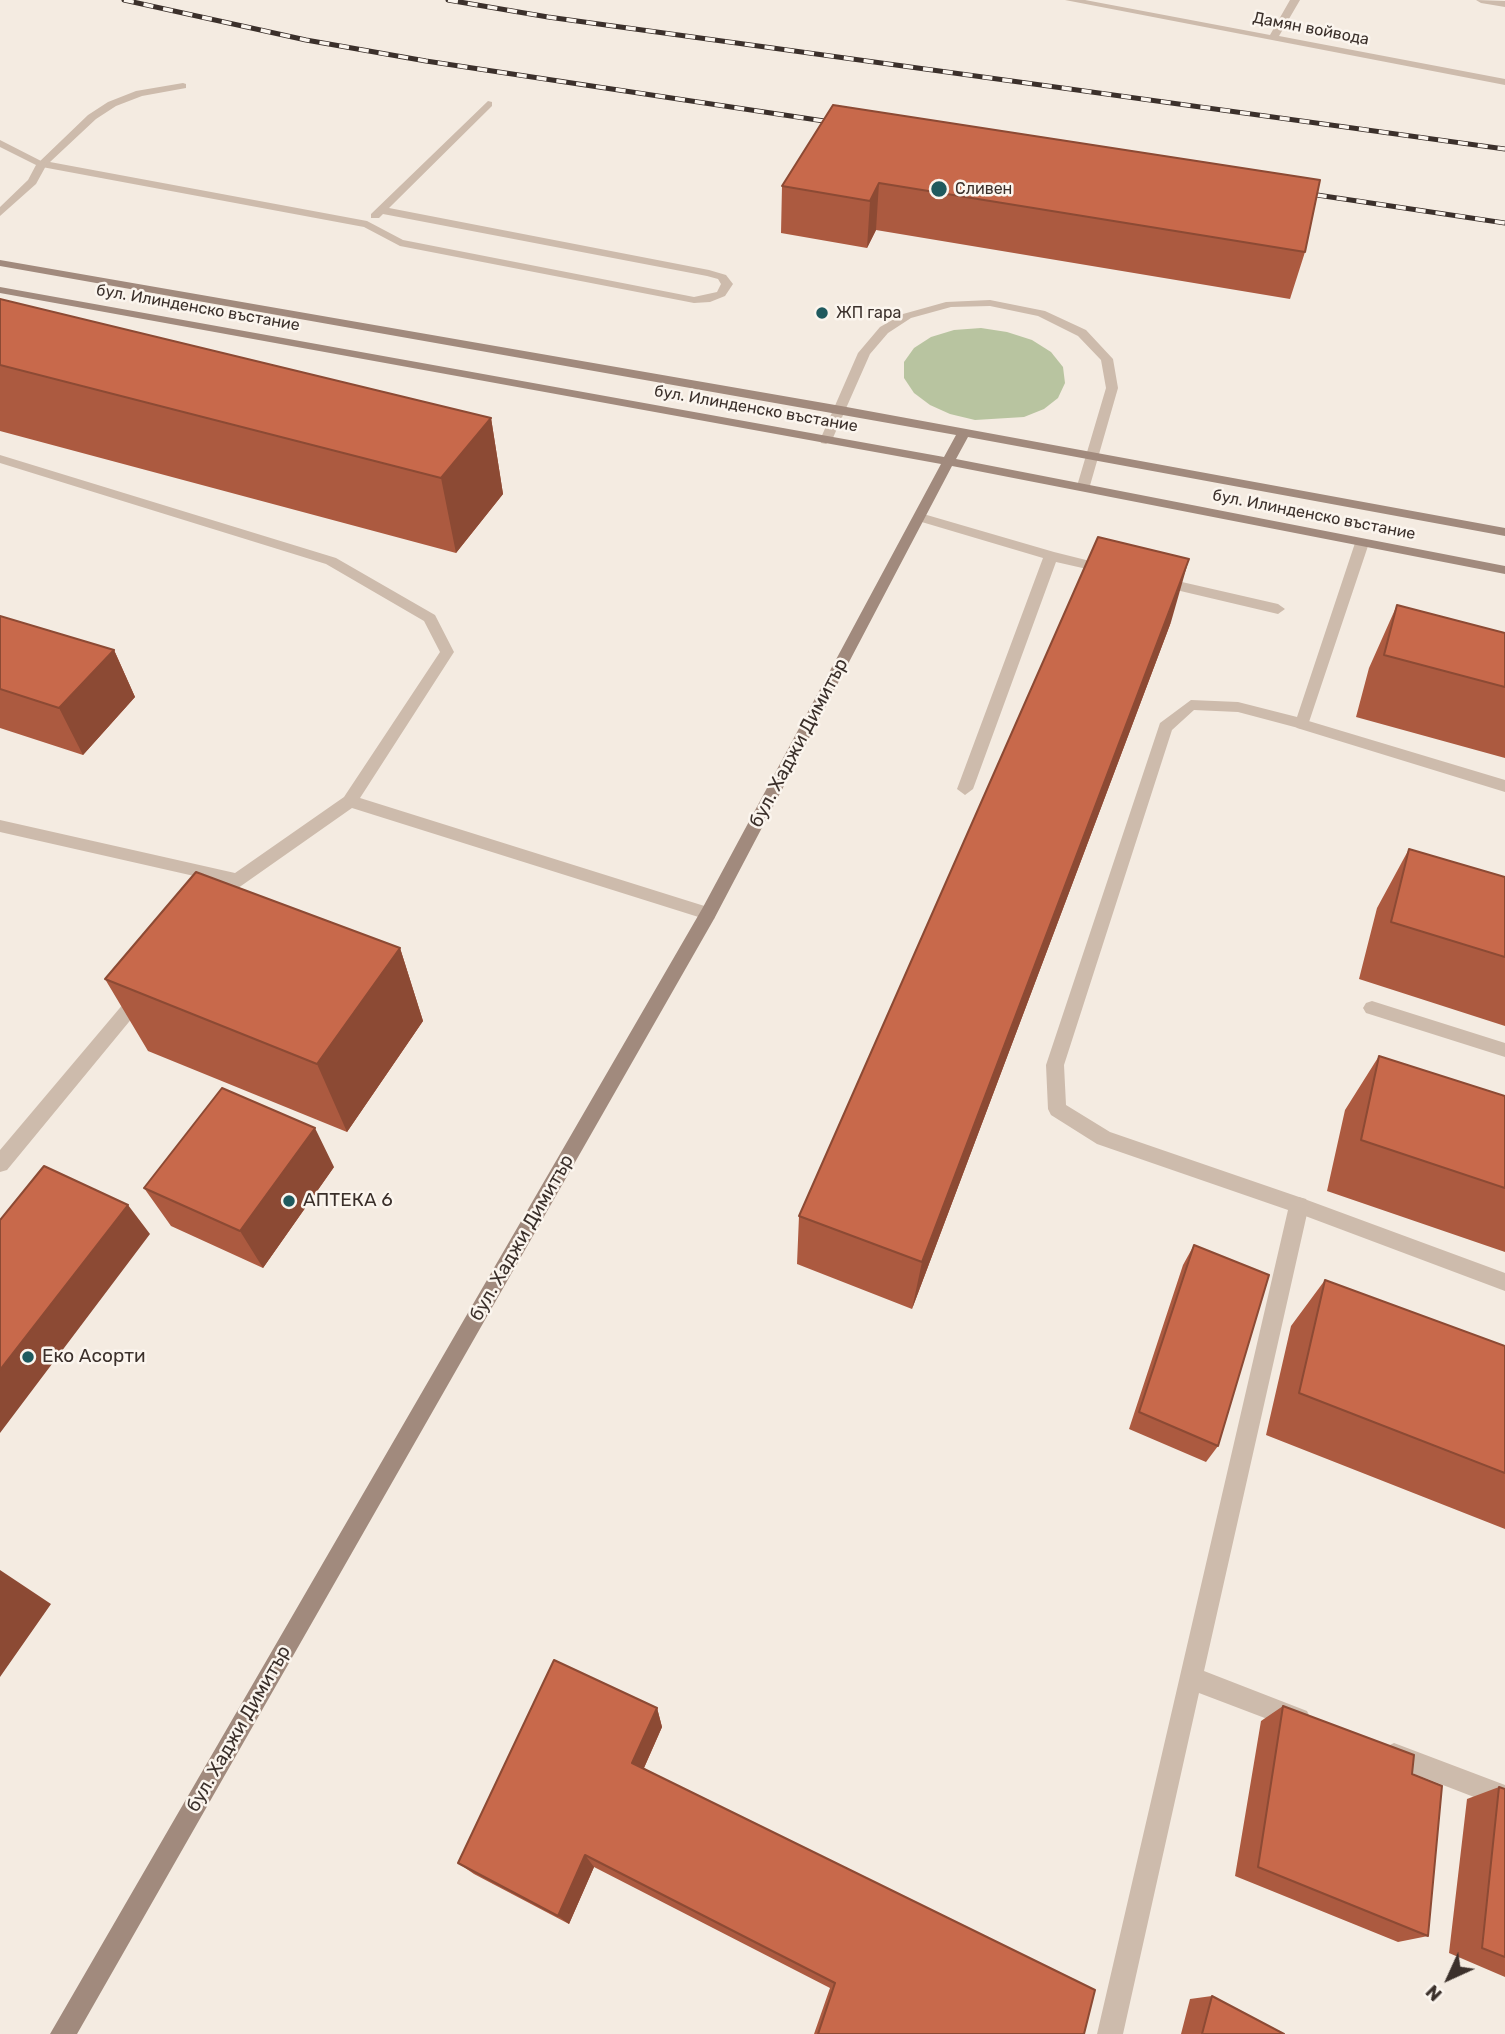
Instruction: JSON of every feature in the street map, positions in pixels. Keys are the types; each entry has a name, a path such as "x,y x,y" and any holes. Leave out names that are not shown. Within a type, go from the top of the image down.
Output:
{"main road":[{"name":"бул. Илинденско въстание","path":"0,263 841,410 1505,532"},
{"name":"бул. Илинденско въстание","path":"0,290 1084,486 1505,569"},
{"name":"бул. Хаджи Димитър","path":"63,2034 708,914 964,432"}],"street":[{"name":"Дамян войвода","path":"1070,0 1505,82"},
{"path":"1273,38 1295,0"},
{"path":"1481,0 1505,4"},
{"path":"0,213 32,182 42,164 92,117 112,104 140,93 183,86"},
{"path":"368,224 488,104"},
{"path":"0,144 42,164 368,224 400,243 694,300 709,299 722,294 727,284 722,277 709,273 381,210"},
{"path":"0,157 22,153"},
{"path":"825,440 841,410 864,354 884,330 907,316 950,304 990,303 1041,313 1082,333 1107,359 1112,388 1084,486"},
{"path":"0,459 331,561 430,618 447,652 350,801 237,880 219,901"},
{"path":"920,517 1051,556 1278,609"},
{"path":"1302,724 1363,543"},
{"path":"965,789 1051,556"},
{"path":"1505,786 1238,707 1191,705 1165,727 1055,1065 1058,1109 1104,1138 1299,1205 1505,1282"},
{"path":"350,801 708,914"},
{"path":"0,826 237,880"},
{"path":"0,1164 149,985"},
{"path":"1372,1007 1505,1050"},
{"path":"1110,2034 1299,1205"},
{"path":"1191,1678 1316,1726"},
{"path":"1367,1745 1505,1797"}],"green space":[{"path":"981,328 1032,340 1051,352 1063,367 1065,383 1058,398 1044,409 1024,417 975,420 950,414 930,405 914,393 904,378 904,362 914,348 931,337 954,330"}],"building":[{"path":"833,105 1320,180 1305,252 879,183 870,201 782,186"},
{"path":"0,299 491,418 441,478 0,365"},
{"path":"1098,537 1189,559 922,1262 799,1216"},
{"path":"1397,605 1505,633 1505,687 1384,655"},
{"path":"0,616 114,650 59,708 0,689"},
{"path":"1409,849 1505,877 1505,957 1391,922"},
{"path":"196,872 400,948 317,1064 105,979"},
{"path":"1379,1056 1505,1096 1505,1188 1361,1140"},
{"path":"222,1088 315,1128 240,1231 144,1188"},
{"path":"44,1166 128,1205 0,1370 0,1220"},
{"path":"1194,1245 1269,1275 1218,1446 1139,1412"},
{"path":"1325,1280 1505,1346 1505,1473 1299,1393"},
{"path":"554,1660 657,1708 632,1763 1095,1990 1084,2034 818,2034 835,1983 585,1855 558,1916 458,1863"},
{"path":"1283,1706 1414,1755 1412,1774 1442,1786 1428,1936 1258,1867"},
{"path":"1499,1787 1505,1789 1505,1957 1482,1948"},
{"path":"1212,1996 1284,2034 1202,2034"}],"railway":[{"path":"124,0 306,40 426,61 844,124"},
{"path":"448,0 548,17 1505,149"},
{"path":"1297,192 1505,223"}],"place":[{"name":"Сливен","path":"939,189"},
{"name":"ЖП гара","path":"822,313"},
{"name":"АПТЕКА 6","path":"289,1201"},
{"name":"Еко Асорти","path":"28,1357"}]}
